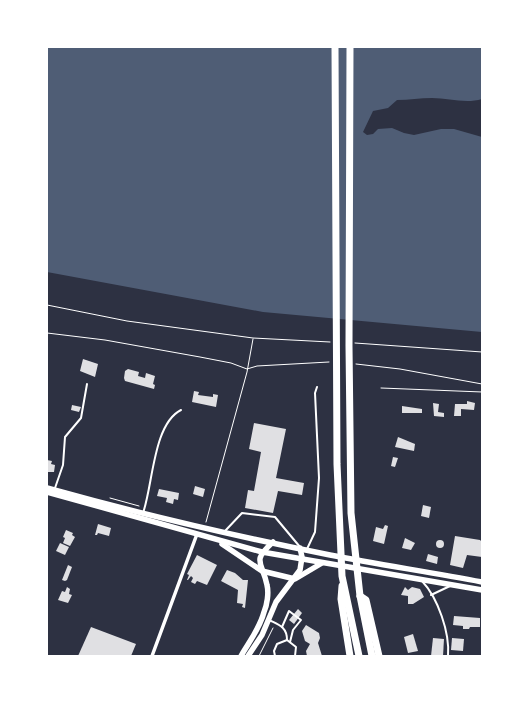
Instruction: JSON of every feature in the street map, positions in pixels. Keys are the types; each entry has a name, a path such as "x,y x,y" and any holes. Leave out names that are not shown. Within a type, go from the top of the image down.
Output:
{"highway":[{"path":"335,47 337,464 342,576 341,599 350,656"},
{"path":"350,47 351,513 360,596 372,656"},
{"path":"342,576 359,656"},
{"path":"360,596 366,600 379,656"}],"main road":[{"path":"47,488 142,514 332,556 425,570 482,582"},
{"path":"47,492 262,552 482,590"},
{"path":"215,540 262,571 295,579"},
{"path":"241,656 264,613 268,590 259,564 262,552 274,542"},
{"path":"295,579 301,568 302,560 300,548"},
{"path":"248,656 262,634 282,592 295,579 323,563"}],"street":[{"path":"152,656 197,534"}],"lane":[{"path":"54,490 63,465 65,437 81,418 87,384"},
{"path":"307,550 316,532 319,478 315,393 317,387"},
{"path":"142,514 145,507 159,441 164,426 176,413 181,410"},
{"path":"224,532 242,513 275,518 300,548"},
{"path":"420,579 428,587 446,628 449,640 448,656"},
{"path":"431,595 454,584"},
{"path":"282,627 289,611 301,620 293,630 290,642"},
{"path":"268,620 282,627 287,632 287,640"},
{"path":"287,640 296,647 296,656"},
{"path":"275,656 274,651 277,644 287,640"}],"path":[{"path":"47,305 127,321 253,338 336,342"},
{"path":"47,333 105,340 231,363 247,369 257,366 332,363"},
{"path":"206,522 247,369 253,338"},
{"path":"351,343 482,352"},
{"path":"352,363 400,369 482,384"},
{"path":"381,388 482,392"},
{"path":"108,498 145,507"},
{"path":"259,656 272,629"}],"water":[{"path":"47,47 482,47 482,99 469,101 438,98 397,100 388,108 373,111 363,132 367,135 373,134 378,129 392,128 414,135 441,129 454,129 482,137 482,332 263,312 47,272"}],"building":[{"path":"83,359 98,364 95,377 80,371"},
{"path":"128,369 139,372 138,376 145,378 146,373 155,376 153,384 155,385 154,389 125,381 125,371"},
{"path":"194,391 199,392 198,395 213,397 213,394 218,395 216,407 192,402"},
{"path":"467,401 475,403 474,410 461,409 461,416 454,416 455,404 467,404"},
{"path":"433,403 439,404 438,412 444,413 444,417 434,416"},
{"path":"72,405 81,407 79,412 71,410"},
{"path":"402,406 422,409 422,413 402,413"},
{"path":"254,423 286,429 276,478 304,483 302,495 278,491 273,513 245,508 248,490 254,491 261,452 249,449"},
{"path":"398,437 415,444 414,451 395,447"},
{"path":"393,457 398,458 395,467 391,466"},
{"path":"47,460 52,461 51,464 55,465 54,472 47,472"},
{"path":"195,486 205,489 203,497 193,494"},
{"path":"159,489 179,493 178,500 174,499 173,504 166,502 167,498 157,496"},
{"path":"423,505 431,507 429,518 421,516"},
{"path":"98,524 111,528 109,536 98,533 95,535"},
{"path":"385,525 388,526 384,544 373,541 376,527 383,529"},
{"path":"66,530 73,533 72,535 75,537 70,546 63,543 65,538 63,537"},
{"path":"455,536 480,540 482,542 482,557 467,555 463,568 450,565"},
{"path":"405,538 415,543 411,550 402,548"},
{"path":"438,540 442,540 444,544 442,548 438,548 436,546 436,542"},
{"path":"60,543 69,547 65,555 56,551"},
{"path":"428,554 438,557 437,564 426,561"},
{"path":"197,555 217,565 207,585 197,581 195,584 191,582 193,578 191,576 187,580 189,575 187,574"},
{"path":"68,565 72,567 67,580 65,581 62,580"},
{"path":"227,570 235,573 243,580 248,580 245,608 242,607 243,604 237,603 238,590 221,581"},
{"path":"67,587 70,589 69,594 72,595 68,603 58,600 62,591 65,592"},
{"path":"405,587 408,590 412,587 420,589 424,597 413,604 408,604 408,596 401,595"},
{"path":"298,609 302,613 294,624 289,620"},
{"path":"454,616 480,618 480,627 463,629 463,626 453,625"},
{"path":"306,625 319,633 320,638 318,643 322,656 307,656 306,651 310,644 305,641 302,631"},
{"path":"91,627 136,644 131,656 78,656"},
{"path":"413,634 418,651 408,653 404,637"},
{"path":"433,638 444,639 443,656 431,656"},
{"path":"452,638 464,639 463,651 451,650"}]}
